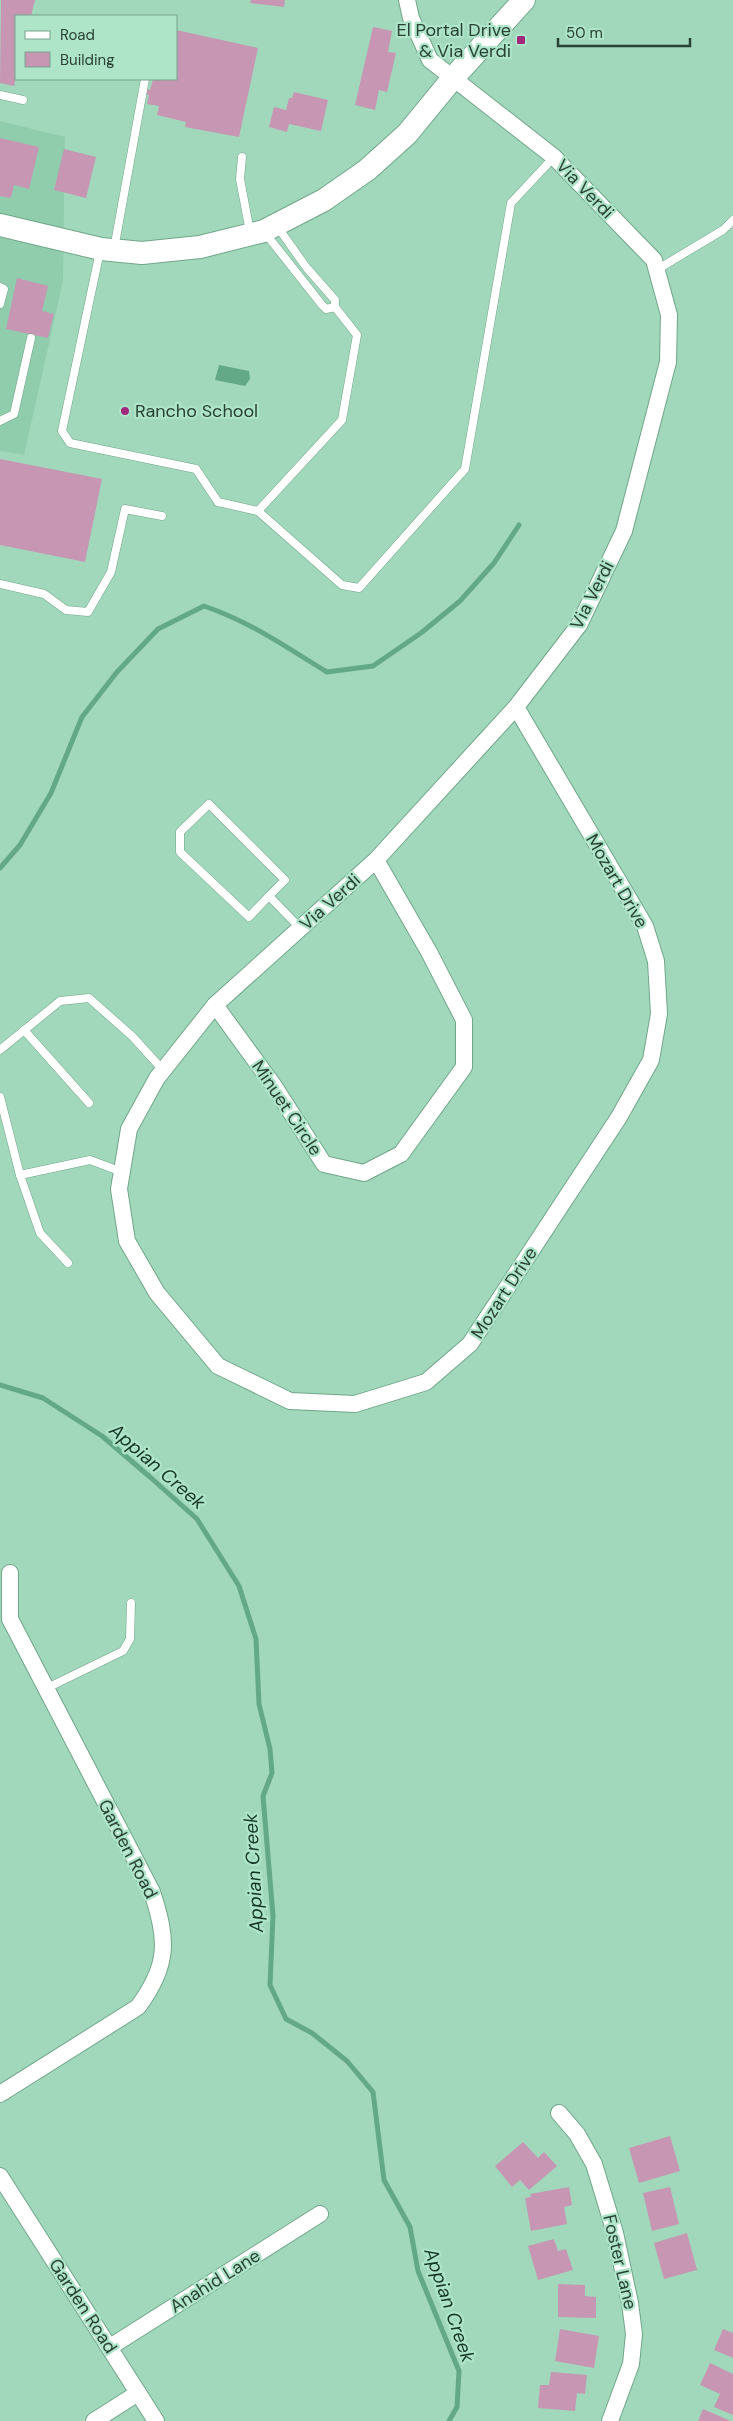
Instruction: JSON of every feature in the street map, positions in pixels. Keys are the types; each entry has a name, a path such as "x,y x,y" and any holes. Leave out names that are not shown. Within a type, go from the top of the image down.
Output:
{"main road":[{"path":"0,225 107,250 142,253 200,247 264,230 324,200 367,170 407,134 453,78 524,0"}],"street":[{"name":"Via Verdi","path":"160,1074 215,1005 376,860 516,707 579,624 624,531 668,362 669,315 654,260 554,157 430,60 411,18 407,0"},
{"name":"Mozart Drive","path":"160,1074 129,1129 119,1189 127,1241 157,1293 218,1366 290,1402 355,1404 426,1382 470,1344 628,1100 651,1060 659,1014 656,961 645,926 516,707"},
{"name":"Minuet Circle","path":"215,1005 274,1086 324,1164 364,1173 401,1154 464,1067 464,1020 429,952 376,860"},
{"name":"Garden Road","path":"0,2094 138,2007 153,1987 162,1964 164,1939 152,1892 10,1619 10,1573"},
{"name":"Foster Lane","path":"559,2112 577,2134 594,2164 614,2233 630,2303 634,2334 632,2357 624,2386 610,2421"},
{"name":"Garden Road","path":"0,2176 156,2421"},
{"name":"Anahid Lane","path":"110,2347 320,2214"},
{"path":"94,2421 138,2393"}],"lane":[{"path":"145,80 107,250 90,296 62,431 70,443 196,469 218,502 258,511 342,586 359,588 465,469 511,202 554,157"},
{"path":"0,95 23,100"},
{"path":"242,158 240,179 264,230 290,267 322,305 326,309 335,307"},
{"path":"658,269 723,230 733,220"},
{"path":"258,511 342,420 357,334 335,307 335,300 306,267 264,230"},
{"path":"0,286 4,289 0,304"},
{"path":"0,420 14,414 31,338"},
{"path":"0,584 44,594 66,610 88,612 110,572 125,509 162,516"},
{"path":"209,804 284,880 269,896 249,917 180,852 180,832 209,804"},
{"path":"269,896 300,928"},
{"path":"0,1050 60,1001 90,998 132,1036 160,1074"},
{"path":"24,1030 89,1103"},
{"path":"0,1097 20,1175 40,1233 68,1263"},
{"path":"20,1175 90,1160 122,1172"},
{"path":"45,1689 123,1651 130,1639 131,1603"}],"shaded area":[{"path":"0,121 65,137 63,281 24,455 0,451"},
{"path":"219,365 249,371 250,379 245,386 215,380"}],"building":[{"path":"1,0 35,0 31,15 15,15 14,86 0,83"},
{"path":"251,0 285,0 284,7 250,3"},
{"path":"373,27 392,31 388,52 396,53 387,92 379,90 375,110 355,105"},
{"path":"178,30 258,48 239,137 185,127 186,122 157,115 159,106 147,104 149,95 145,95 146,89 150,90 153,80 178,80"},
{"path":"294,92 328,100 321,131 289,124 287,132 269,127 274,107 286,110 289,98 292,98"},
{"path":"0,138 39,147 29,189 14,185 11,198 0,196"},
{"path":"64,149 96,157 86,198 54,190"},
{"path":"17,278 48,286 42,311 54,314 48,338 6,329"},
{"path":"0,459 102,479 85,562 0,545"},
{"path":"670,2136 680,2171 639,2183 629,2148"},
{"path":"523,2142 538,2158 544,2152 557,2166 529,2190 520,2180 512,2187 495,2166"},
{"path":"569,2187 572,2205 564,2207 567,2224 531,2231 525,2198 531,2197 530,2194"},
{"path":"670,2187 679,2224 652,2231 643,2193"},
{"path":"687,2233 697,2270 664,2279 654,2243"},
{"path":"554,2239 558,2251 566,2249 573,2270 538,2280 528,2246"},
{"path":"558,2284 585,2285 585,2296 596,2297 596,2318 558,2317"},
{"path":"560,2329 599,2336 594,2368 555,2361"},
{"path":"723,2329 733,2333 733,2358 714,2350"},
{"path":"710,2363 733,2374 733,2415 714,2407 720,2394 700,2385"},
{"path":"551,2372 587,2375 585,2394 577,2393 575,2411 538,2408 540,2385 549,2385"},
{"path":"703,2409 731,2421 698,2421"}],"waterway":[{"path":"0,868 20,845 51,793 82,717 117,672 158,629 204,606 253,627 327,672 373,666 421,633 460,601 494,563 519,525"},
{"name":"Appian Creek","path":"0,1385 43,1398 102,1436 197,1519 239,1586 256,1639 259,1704 270,1749 272,1773 263,1796 273,1916 270,1985 286,2019 312,2033 347,2061 373,2092 384,2180 410,2227 418,2271 459,2371 457,2407 449,2421"}],"place":[{"name":"El Portal Drive & Via Verdi","path":"521,40"},
{"name":"Rancho School","path":"125,411"}]}
